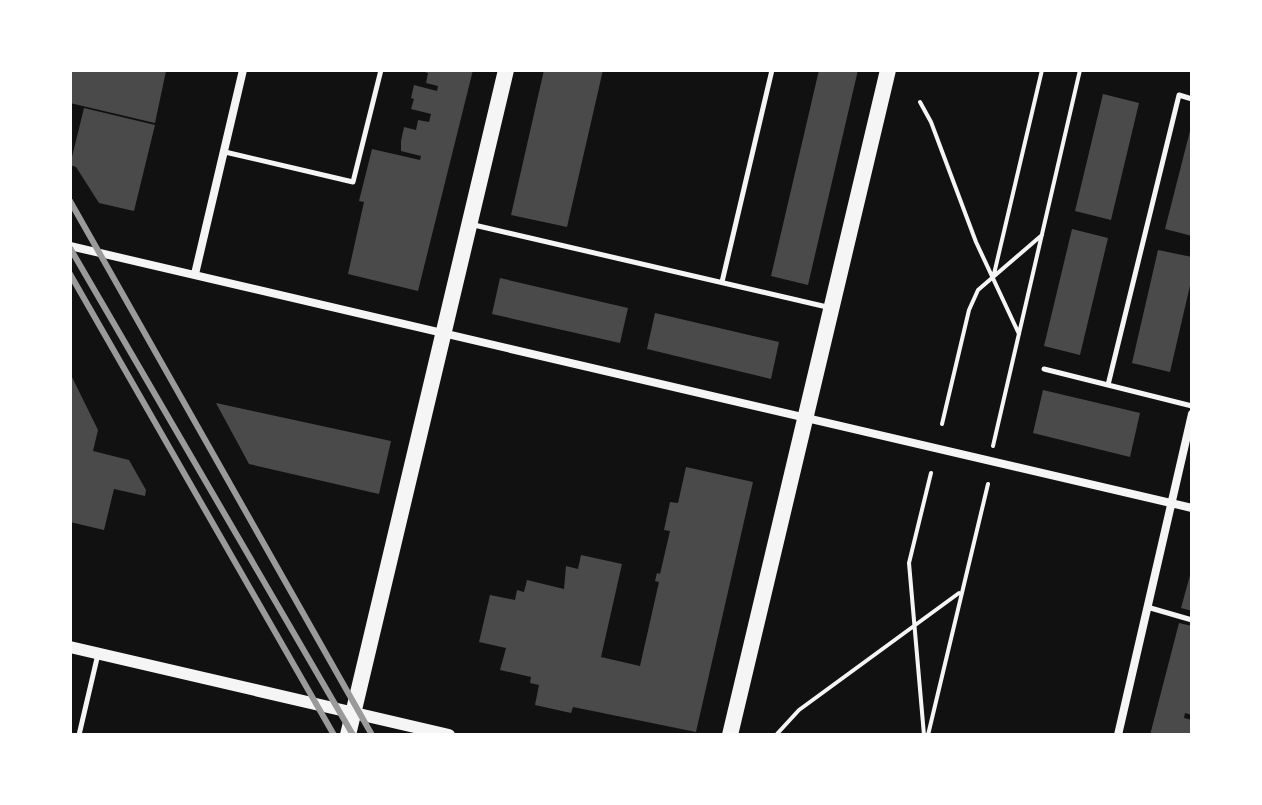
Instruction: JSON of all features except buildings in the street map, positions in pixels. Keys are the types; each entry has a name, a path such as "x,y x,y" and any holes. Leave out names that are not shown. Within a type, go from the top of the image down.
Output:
{"main road":[{"path":"348,735 506,70"},
{"path":"730,735 888,70"}],"street":[{"path":"195,274 243,70"},
{"path":"70,246 1192,508"},
{"path":"1118,735 1192,414"},
{"path":"70,647 449,735"}],"lane":[{"path":"224,152 353,182 381,70"},
{"path":"722,282 772,70"},
{"path":"1108,385 1179,95 1192,99"},
{"path":"470,224 832,308"},
{"path":"1044,369 1192,406"},
{"path":"1147,607 1192,620"},
{"path":"79,735 98,653"}],"path":[{"path":"994,276 1042,70"},
{"path":"990,461 1080,70"},
{"path":"920,102 931,122 988,270 994,276 1020,336"},
{"path":"942,424 969,310 978,290 1044,234"},
{"path":"926,735 909,563 931,473"},
{"path":"926,735 988,484"},
{"path":"776,735 799,710 961,592"}],"railway":[{"path":"70,201 372,735"},
{"path":"70,248 353,735"},
{"path":"70,274 334,735"}]}
